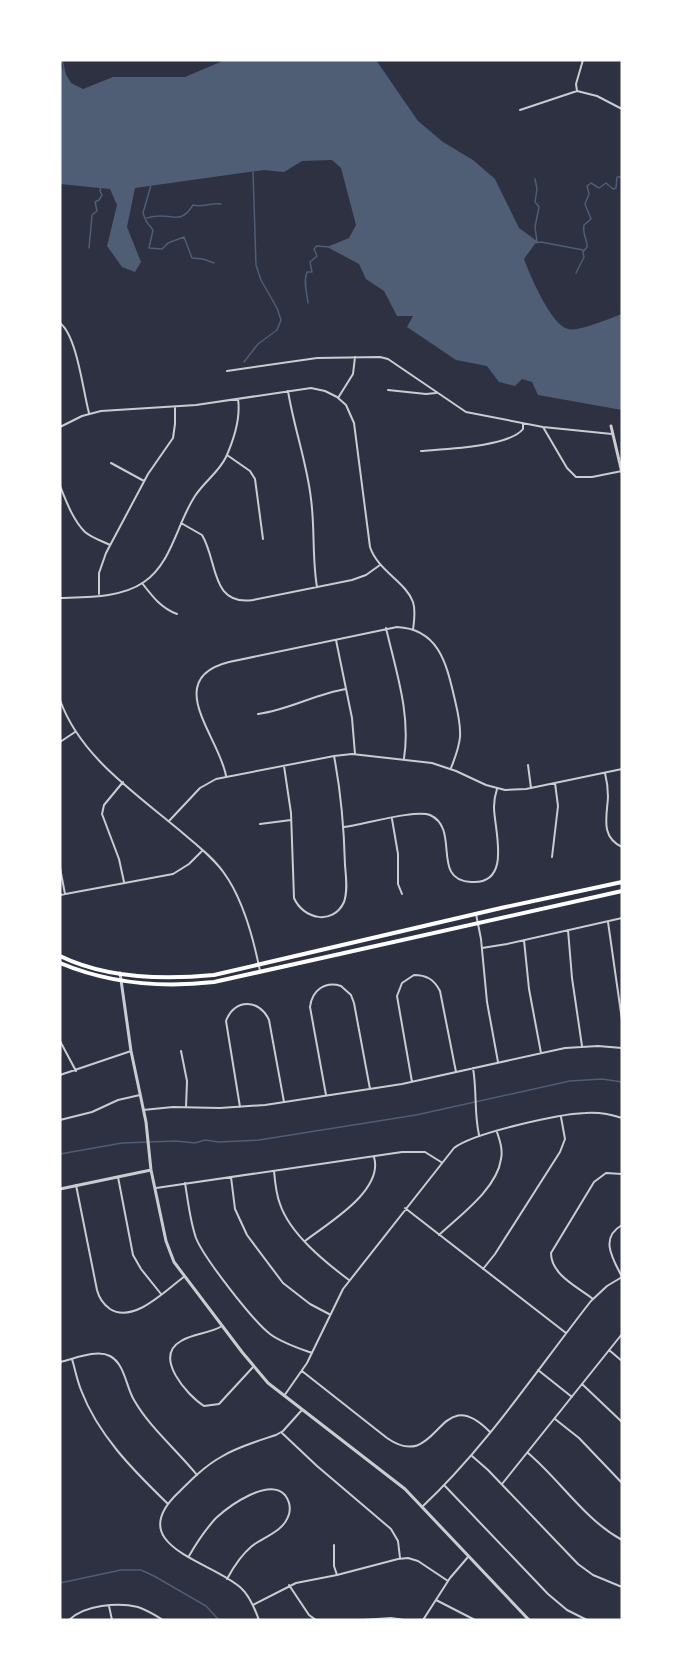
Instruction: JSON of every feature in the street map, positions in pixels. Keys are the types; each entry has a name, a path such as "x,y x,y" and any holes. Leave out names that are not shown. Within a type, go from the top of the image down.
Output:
{"main road":[{"path":"60,956 88,967 142,977 214,975 622,882"},
{"path":"60,964 79,971 145,985 214,982 622,891"}],"street":[{"path":"577,91 576,84 582,60"},
{"path":"520,110 577,91 597,96 622,108"},
{"path":"60,296 60,302"},
{"path":"60,323 66,327 72,341 89,413"},
{"path":"338,398 353,374 355,357"},
{"path":"226,371 299,360 386,358 466,412 543,427 613,434"},
{"path":"60,427 89,413 121,409 175,407 318,389 338,398 349,410 354,423 370,547 380,565 411,598 414,608 413,630"},
{"path":"388,390 435,393"},
{"path":"288,392 292,419 310,490 315,529 317,587"},
{"path":"60,598 129,591 142,584 160,566 194,496 223,463 227,455 238,421 238,399"},
{"path":"99,595 99,573 110,545 144,481 173,438 175,407"},
{"path":"421,451 489,443 516,435 523,429 523,423"},
{"path":"543,427 567,468 576,477 592,477 622,471 611,426"},
{"path":"227,455 250,471 255,479 263,539"},
{"path":"111,463 144,481"},
{"path":"60,486 72,513 82,528 90,535 110,545"},
{"path":"182,523 202,535 220,586 225,594 233,599 253,600 362,578 380,565"},
{"path":"142,584 152,597 177,614"},
{"path":"226,776 223,761 206,730 197,690 202,676 209,669 386,628 402,627 413,630 434,643 448,668 460,730 459,745 451,768"},
{"path":"386,628 406,721 404,759"},
{"path":"336,640 354,733 355,754"},
{"path":"258,714 282,710 326,693 346,689"},
{"path":"60,700 75,732 93,755 220,868 231,884 251,935 260,971"},
{"path":"60,742 75,732"},
{"path":"169,821 200,788 216,779 334,756 355,754 432,763 451,768 497,789 519,790 622,769"},
{"path":"284,766 291,820 294,898 302,910 315,917 333,914 345,899 341,797 334,756"},
{"path":"528,765 531,788"},
{"path":"605,773 608,794 605,826 611,839 622,847"},
{"path":"123,782 104,805 102,814 124,882"},
{"path":"552,857 558,811 555,783"},
{"path":"343,827 423,813 433,817 441,824 445,834 446,860 450,870 461,880 480,881 493,873 499,858 494,807 497,789"},
{"path":"392,819 398,854 398,884 402,894"},
{"path":"260,824 291,820"},
{"path":"60,895 173,874 189,864 202,851"},
{"path":"60,868 66,894"},
{"path":"476,914 486,995 498,1063"},
{"path":"482,948 622,918"},
{"path":"608,921 622,1020"},
{"path":"568,930 582,1046"},
{"path":"524,940 529,989 541,1053"},
{"path":"120,973 154,1188 169,1252 184,1276 268,1383 387,1474 422,1507 530,1620"},
{"path":"412,1082 397,996 402,983 414,975 428,977 440,991 456,1072"},
{"path":"326,1096 310,1007 314,994 329,984 341,986 352,999 370,1089"},
{"path":"240,1107 226,1021 234,1007 246,1003 259,1006 269,1020 284,1102"},
{"path":"60,1041 76,1071"},
{"path":"143,1110 240,1107 284,1102 412,1082 582,1046 622,1048 622,1043"},
{"path":"60,1075 131,1051"},
{"path":"181,1051 187,1081 186,1107"},
{"path":"473,1068 479,1136"},
{"path":"60,1120 92,1112 118,1100 140,1095"},
{"path":"284,1396 302,1371 329,1314 349,1280 441,1162 458,1145 479,1136 561,1117 586,1113 622,1118"},
{"path":"483,1269 560,1152 565,1139 561,1117"},
{"path":"439,1235 479,1197 496,1172 502,1158 497,1132"},
{"path":"154,1188 420,1151 441,1162"},
{"path":"305,1241 369,1187 376,1170 374,1157"},
{"path":"60,1188 151,1170"},
{"path":"274,1171 281,1208 288,1221 319,1256 349,1280"},
{"path":"593,1299 557,1271 552,1262 551,1253 594,1182 606,1173 622,1174"},
{"path":"118,1177 133,1255 160,1294"},
{"path":"231,1177 235,1209 247,1235 283,1283 305,1301 329,1314"},
{"path":"185,1184 196,1239 217,1271 267,1331 279,1339 312,1353"},
{"path":"76,1185 94,1281 102,1302 114,1310 128,1313 138,1310 184,1276"},
{"path":"405,1208 566,1333"},
{"path":"422,1507 472,1456 593,1299 607,1286 622,1277 611,1255 609,1241 612,1233 622,1225"},
{"path":"222,1326 214,1331 180,1341 174,1347 170,1362 176,1375 189,1392 204,1406 219,1404 254,1366"},
{"path":"501,1484 622,1334"},
{"path":"609,1350 622,1361"},
{"path":"60,1362 100,1353 112,1358 121,1369 140,1410 197,1475"},
{"path":"72,1359 81,1391 102,1430 130,1466 167,1503"},
{"path":"538,1370 572,1397"},
{"path":"302,1371 387,1438 401,1446 410,1447 425,1443 446,1420 459,1415 476,1419 490,1432"},
{"path":"582,1384 622,1422"},
{"path":"259,1620 253,1605 241,1588 178,1551 165,1539 162,1534 160,1517 167,1503 223,1455 281,1432 302,1410"},
{"path":"555,1419 579,1438 622,1484"},
{"path":"281,1432 317,1466 391,1528 398,1541 400,1558"},
{"path":"528,1453 603,1527 622,1540"},
{"path":"472,1456 578,1564 593,1575 622,1587"},
{"path":"445,1486 548,1594 567,1610 587,1620"},
{"path":"189,1557 218,1516 261,1490 270,1488 278,1490 289,1503 286,1521 248,1550 227,1579"},
{"path":"334,1545 334,1566 337,1575"},
{"path":"423,1620 448,1581 468,1557"},
{"path":"253,1605 289,1585 400,1558 418,1561 448,1581"},
{"path":"289,1585 309,1615 316,1620"},
{"path":"436,1600 475,1620"},
{"path":"109,1606 112,1620"},
{"path":"69,1620 80,1613 109,1606 138,1607 163,1620"},
{"path":"363,1620 391,1618 404,1620"}],"water":[{"path":"225,60 376,60 418,121 443,142 473,160 495,179 519,228 537,241 524,259 548,309 561,326 568,329 587,327 622,314 622,410 538,395 532,382 522,379 515,386 499,382 487,366 456,360 407,327 413,316 397,316 384,291 366,279 359,264 327,247 349,238 356,225 341,168 332,160 302,161 284,172 264,170 135,188 127,227 141,262 135,272 122,267 107,246 117,205 110,189 60,184 60,64 71,83 83,89 113,77 185,77"}],"waterway":[{"path":"62,60 65,74"},
{"path":"244,362 258,344 277,330 281,320 256,265 253,172"},
{"path":"576,273 587,247 584,225 591,219 585,204 589,194 587,186 591,183 599,188 606,183 613,189 616,188 617,177 622,177"},
{"path":"535,179 537,189 535,202 539,207 535,227 537,242"},
{"path":"151,185 143,213 153,230 149,248 162,249 168,243 184,237 192,258 214,263"},
{"path":"89,248 92,215 97,211 95,202 102,195 101,187"},
{"path":"147,218 178,217 183,216 193,205 221,204"},
{"path":"534,243 541,242 583,250"},
{"path":"308,303 305,279 307,272 312,272 310,262 317,256 314,249 317,246 330,247"},
{"path":"60,1154 122,1143 259,1140 416,1115 570,1081 602,1079 622,1082"},
{"path":"60,1583 121,1570 141,1570 206,1606 219,1620"}]}
